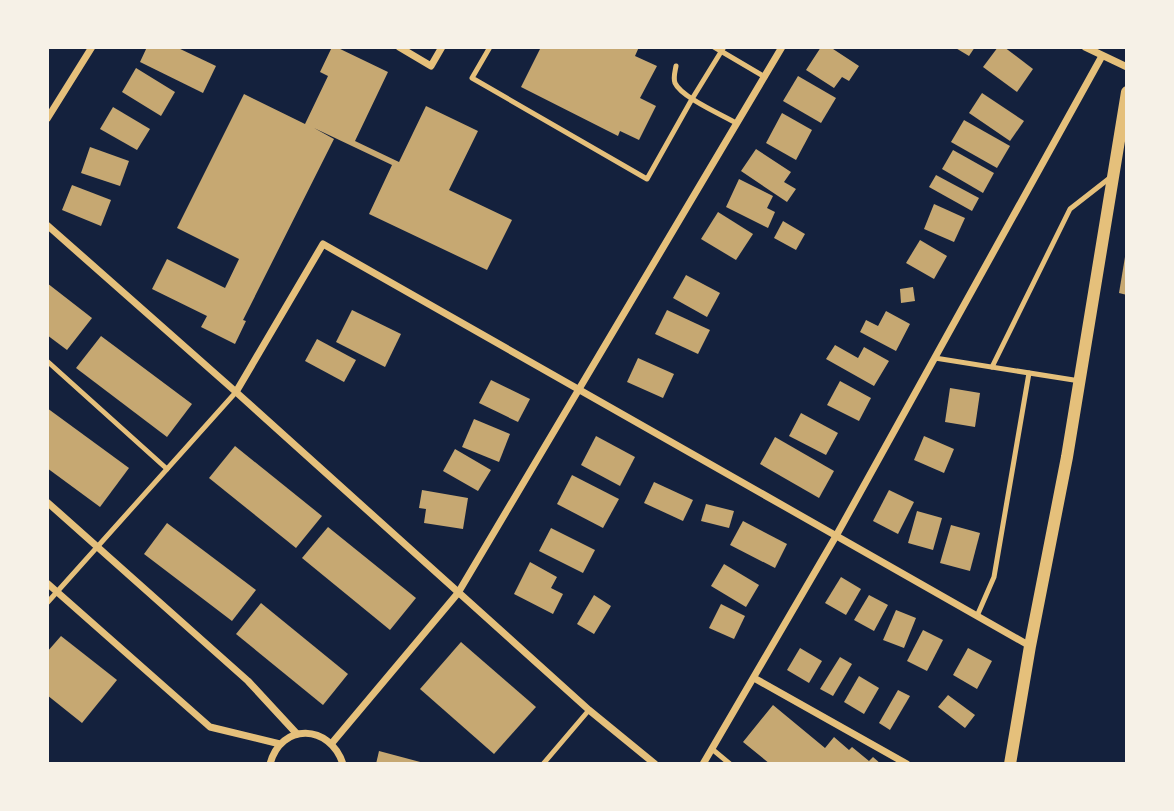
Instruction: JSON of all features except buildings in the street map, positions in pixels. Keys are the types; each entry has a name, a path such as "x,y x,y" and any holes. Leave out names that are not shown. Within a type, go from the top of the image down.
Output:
{"street":[{"path":"47,119 92,47"},
{"path":"399,47 432,65 442,47"},
{"path":"332,743 458,593 782,47"},
{"path":"1086,47 1127,67"},
{"path":"703,764 836,536 1102,56"},
{"path":"1010,764 1067,457 1127,92"},
{"path":"47,225 589,710 654,764"},
{"path":"236,392 323,244 1030,646"},
{"path":"47,502 248,681 297,734"},
{"path":"47,583 210,727 280,744"},
{"path":"754,678 907,764"},
{"path":"270,764 280,744 297,734 310,733 322,736 332,743 343,764"}],"lane":[{"path":"490,47 472,78 647,179 723,49"},
{"path":"715,47 723,49 765,77"},
{"path":"676,66 673,79 677,87 692,99 736,123"},
{"path":"992,367 1070,209 1113,175"},
{"path":"935,358 1080,381"},
{"path":"47,361 167,469"},
{"path":"977,616 994,577 1029,373"},
{"path":"47,603 236,392"},
{"path":"543,764 589,710"},
{"path":"712,749 730,764"}]}
